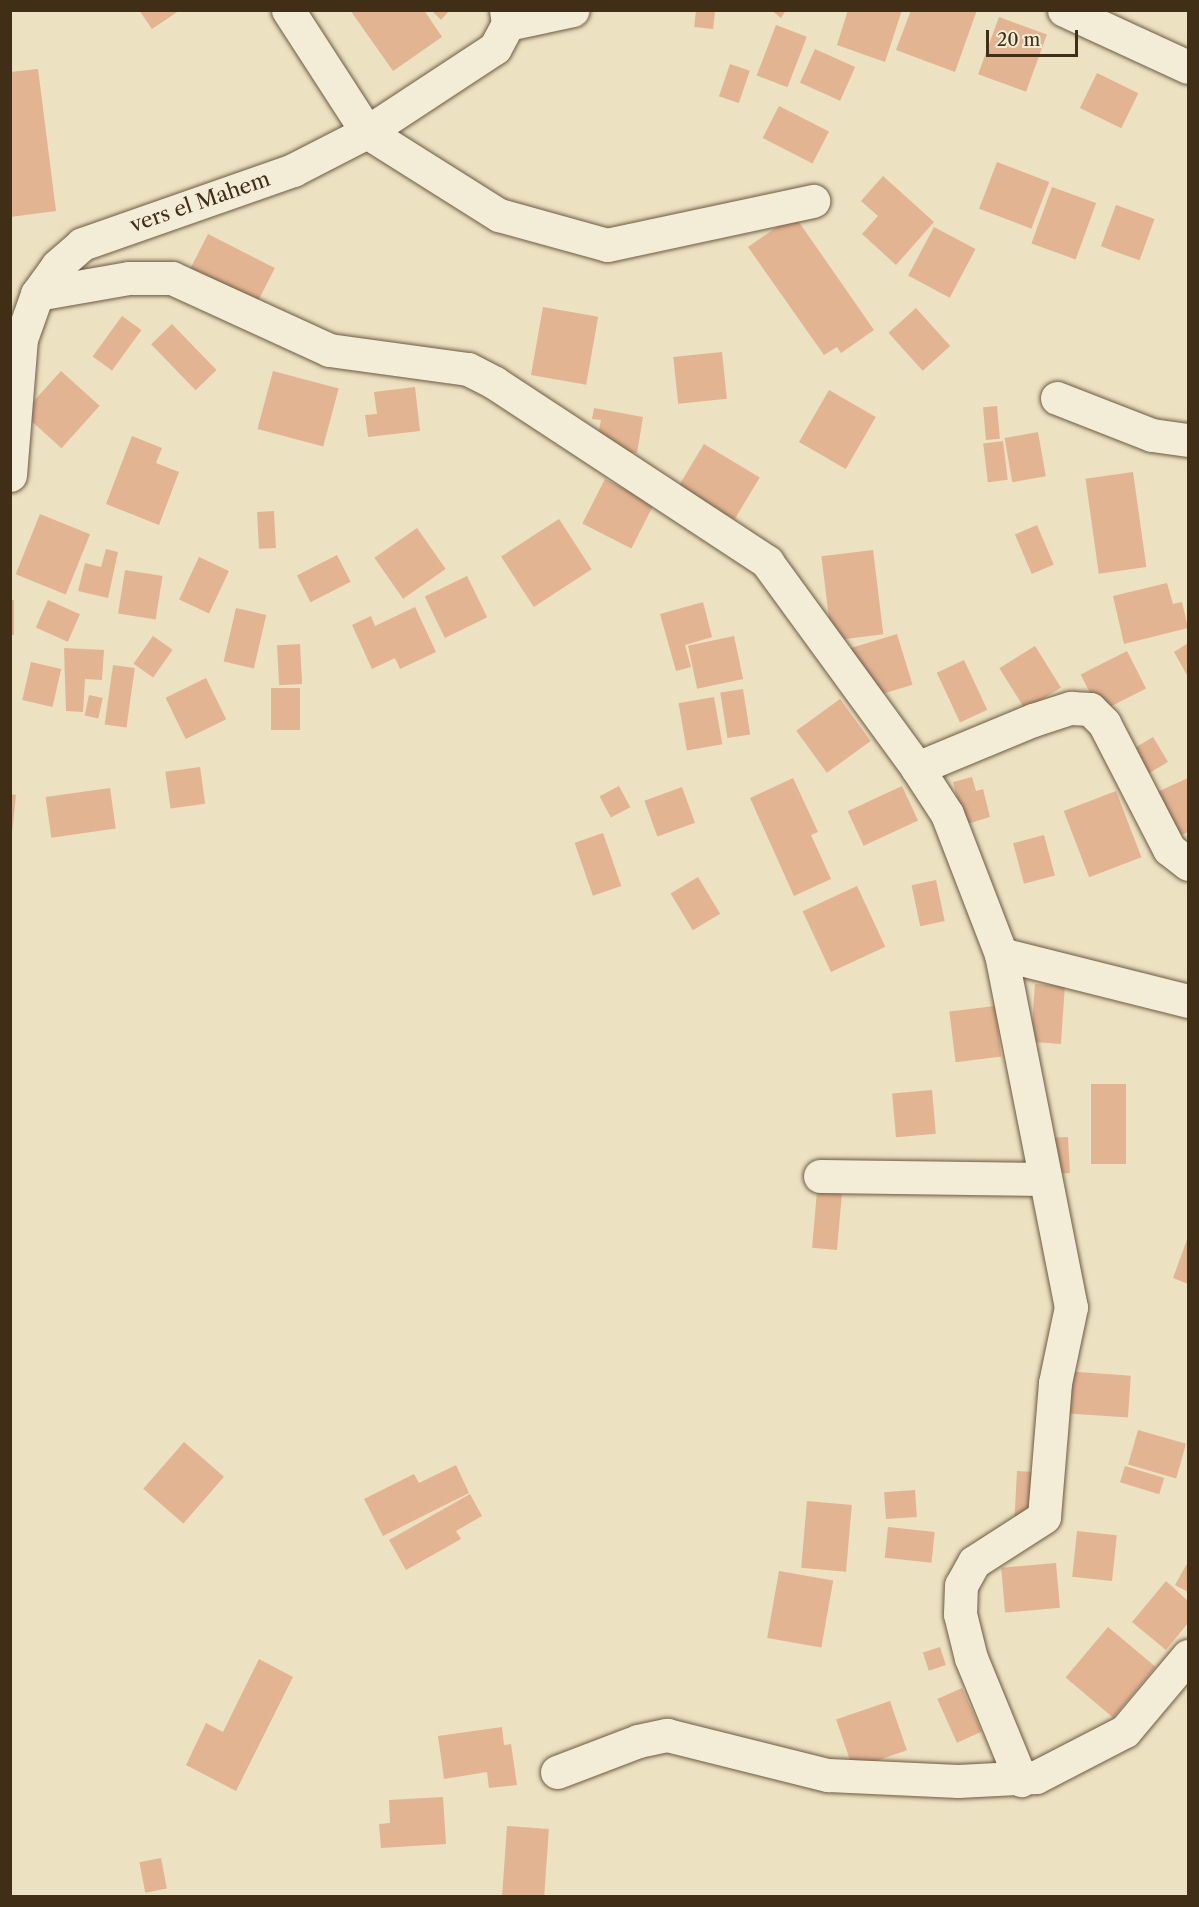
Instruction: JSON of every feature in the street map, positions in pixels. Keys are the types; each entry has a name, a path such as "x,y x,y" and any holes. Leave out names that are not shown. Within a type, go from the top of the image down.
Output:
{"street":[{"path":"288,10 367,132 499,215 607,245 813,201"},
{"path":"507,17 573,10"},
{"path":"1064,10 1188,67"},
{"name":"vers el Mahem","path":"10,475 21,339 37,294 82,244 293,170 367,132 495,48 507,17"},
{"path":"37,294 129,278 172,278 329,350 468,369 495,383 767,562 917,768 947,814 1001,954 1071,1307 1054,1395 1047,1509 1038,1525 974,1562 961,1595 970,1658 1021,1780"},
{"path":"1057,398 1152,435 1188,440"},
{"path":"917,768 1033,720 1071,708 1090,709 1104,723 1169,849 1188,864"},
{"path":"1001,954 1188,1001"},
{"path":"820,1176 1045,1179"},
{"path":"557,1772 638,1740 667,1735 828,1775 1021,1780 1064,1767 1125,1731 1188,1656"}],"building":[{"path":"139,10 180,10 152,29"},
{"path":"350,10 424,10 442,37 393,71"},
{"path":"431,10 450,10 441,20"},
{"path":"696,10 715,12 713,29 694,27"},
{"path":"771,10 786,10 781,18"},
{"path":"848,10 902,10 885,62 837,45"},
{"path":"911,10 977,10 955,72 896,50"},
{"path":"999,17 1047,34 1026,92 978,74"},
{"path":"776,25 807,37 787,87 757,75"},
{"path":"815,49 855,67 840,101 800,83"},
{"path":"730,64 750,71 739,103 719,96"},
{"path":"38,69 56,211 10,217 10,72"},
{"path":"1097,73 1138,93 1121,128 1080,108"},
{"path":"779,106 829,131 813,163 763,138"},
{"path":"997,162 1049,182 1031,229 979,209"},
{"path":"883,176 934,222 896,265 862,234 878,216 861,201"},
{"path":"1052,187 1096,203 1076,259 1031,243"},
{"path":"1116,205 1155,219 1139,260 1101,246"},
{"path":"794,215 874,330 841,353 837,347 824,355 748,247"},
{"path":"934,227 975,249 950,298 908,276"},
{"path":"208,234 275,268 253,312 186,278"},
{"path":"543,307 598,317 586,385 531,375"},
{"path":"916,308 950,346 923,371 889,333"},
{"path":"122,316 141,330 112,371 93,356"},
{"path":"172,324 216,370 196,390 151,344"},
{"path":"722,352 727,399 678,404 673,357"},
{"path":"61,371 100,406 62,448 23,413"},
{"path":"273,371 339,389 323,447 257,429"},
{"path":"415,387 420,431 368,437 365,415 377,414 374,392"},
{"path":"829,390 876,417 846,469 799,442"},
{"path":"997,406 1000,439 986,440 983,407"},
{"path":"594,408 643,417 637,453 596,446 601,420 592,419"},
{"path":"1038,432 1046,476 1012,482 1005,438"},
{"path":"132,436 162,448 156,463 179,472 159,525 106,504"},
{"path":"1003,441 1008,480 988,482 983,443"},
{"path":"704,444 760,477 734,519 679,486"},
{"path":"1133,472 1146,567 1099,574 1085,479"},
{"path":"605,479 654,504 631,549 582,524"},
{"path":"274,511 276,548 259,549 257,512"},
{"path":"40,514 90,534 66,594 16,574"},
{"path":"559,519 592,569 534,607 501,557"},
{"path":"1037,525 1054,565 1032,574 1015,534"},
{"path":"417,528 446,569 403,599 374,558"},
{"path":"106,549 118,552 108,598 78,591 85,563 101,567"},
{"path":"873,550 883,634 832,641 821,556"},
{"path":"337,555 351,582 311,602 297,575"},
{"path":"199,557 229,571 209,614 179,600"},
{"path":"125,570 163,576 156,619 118,613"},
{"path":"467,576 487,617 445,638 425,597"},
{"path":"1167,583 1173,604 1182,602 1188,628 1124,644 1113,596"},
{"path":"10,600 14,600 14,635 10,635"},
{"path":"48,600 80,614 68,642 36,627"},
{"path":"703,602 712,637 685,645 691,667 676,671 660,614"},
{"path":"415,607 436,652 400,669 395,658 372,669 352,625 371,616 375,626"},
{"path":"236,608 266,615 254,669 224,662"},
{"path":"897,634 912,685 860,701 844,650"},
{"path":"153,636 173,650 153,678 133,664"},
{"path":"734,636 743,679 697,689 688,646"},
{"path":"1188,643 1188,677 1174,652"},
{"path":"300,644 302,684 279,685 277,645"},
{"path":"1035,646 1061,688 1025,710 999,668"},
{"path":"64,648 104,650 102,680 85,679 83,712 66,711"},
{"path":"1127,651 1146,688 1100,712 1081,675"},
{"path":"964,660 987,710 960,723 937,673"},
{"path":"31,662 61,669 52,707 22,700"},
{"path":"113,665 135,668 126,727 105,724"},
{"path":"206,678 226,719 186,739 166,698"},
{"path":"271,688 300,688 300,730 271,730"},
{"path":"743,689 750,734 727,738 720,693"},
{"path":"89,695 103,698 98,718 85,716"},
{"path":"714,697 722,744 687,751 679,703"},
{"path":"840,699 871,741 827,773 796,731"},
{"path":"1153,737 1168,762 1135,782 1120,757"},
{"path":"200,767 205,804 170,809 165,772"},
{"path":"972,777 976,791 983,789 990,817 964,825 953,782"},
{"path":"793,778 818,832 811,835 831,879 794,896 750,798"},
{"path":"1188,778 1188,832 1163,843 1144,798"},
{"path":"619,786 630,807 611,818 600,796"},
{"path":"902,786 918,820 864,846 848,811"},
{"path":"682,787 695,823 657,836 644,801"},
{"path":"110,788 116,829 51,838 46,797"},
{"path":"1116,791 1141,857 1089,877 1064,811"},
{"path":"10,794 16,795 12,833 10,833"},
{"path":"603,833 621,886 593,896 575,843"},
{"path":"1044,835 1055,876 1024,884 1013,843"},
{"path":"698,877 720,914 693,930 671,893"},
{"path":"936,880 945,921 920,926 912,885"},
{"path":"857,886 885,947 831,972 803,911"},
{"path":"1035,984 1065,986 1061,1044 1031,1042"},
{"path":"995,1006 1001,1057 956,1062 949,1012"},
{"path":"1091,1084 1126,1084 1126,1164 1091,1164"},
{"path":"932,1090 936,1134 896,1137 892,1093"},
{"path":"1068,1137 1070,1173 1040,1175 1038,1139"},
{"path":"817,1191 842,1193 837,1250 812,1248"},
{"path":"1188,1237 1188,1284 1173,1278"},
{"path":"1064,1371 1131,1376 1128,1418 1061,1413"},
{"path":"1138,1430 1186,1444 1176,1478 1128,1465"},
{"path":"184,1442 224,1477 183,1524 143,1489"},
{"path":"456,1465 469,1493 383,1536 364,1499 414,1474 419,1483"},
{"path":"1125,1466 1164,1478 1159,1494 1120,1482"},
{"path":"1017,1471 1034,1472 1031,1524 1014,1523"},
{"path":"915,1490 917,1517 886,1519 884,1492"},
{"path":"470,1494 482,1516 456,1531 461,1539 406,1570 389,1540"},
{"path":"807,1501 852,1505 846,1572 801,1568"},
{"path":"888,1527 935,1532 932,1563 885,1558"},
{"path":"1077,1531 1117,1535 1112,1581 1072,1577"},
{"path":"1188,1562 1188,1592 1175,1585"},
{"path":"1056,1563 1060,1608 1005,1613 1001,1568"},
{"path":"779,1571 833,1581 821,1648 767,1638"},
{"path":"1166,1581 1188,1601 1188,1623 1166,1650 1132,1622"},
{"path":"1108,1627 1155,1667 1113,1717 1066,1678"},
{"path":"940,1647 946,1665 929,1671 923,1653"},
{"path":"259,1659 293,1677 236,1791 186,1765 206,1723 223,1732"},
{"path":"962,1688 982,1732 957,1743 937,1699"},
{"path":"890,1701 907,1750 853,1769 836,1720"},
{"path":"502,1727 504,1745 511,1744 517,1785 489,1788 487,1772 444,1779 438,1736"},
{"path":"443,1797 446,1844 381,1848 379,1824 390,1823 389,1800"},
{"path":"507,1826 549,1829 544,1896 502,1896"},
{"path":"161,1858 167,1888 145,1893 139,1862"}]}
